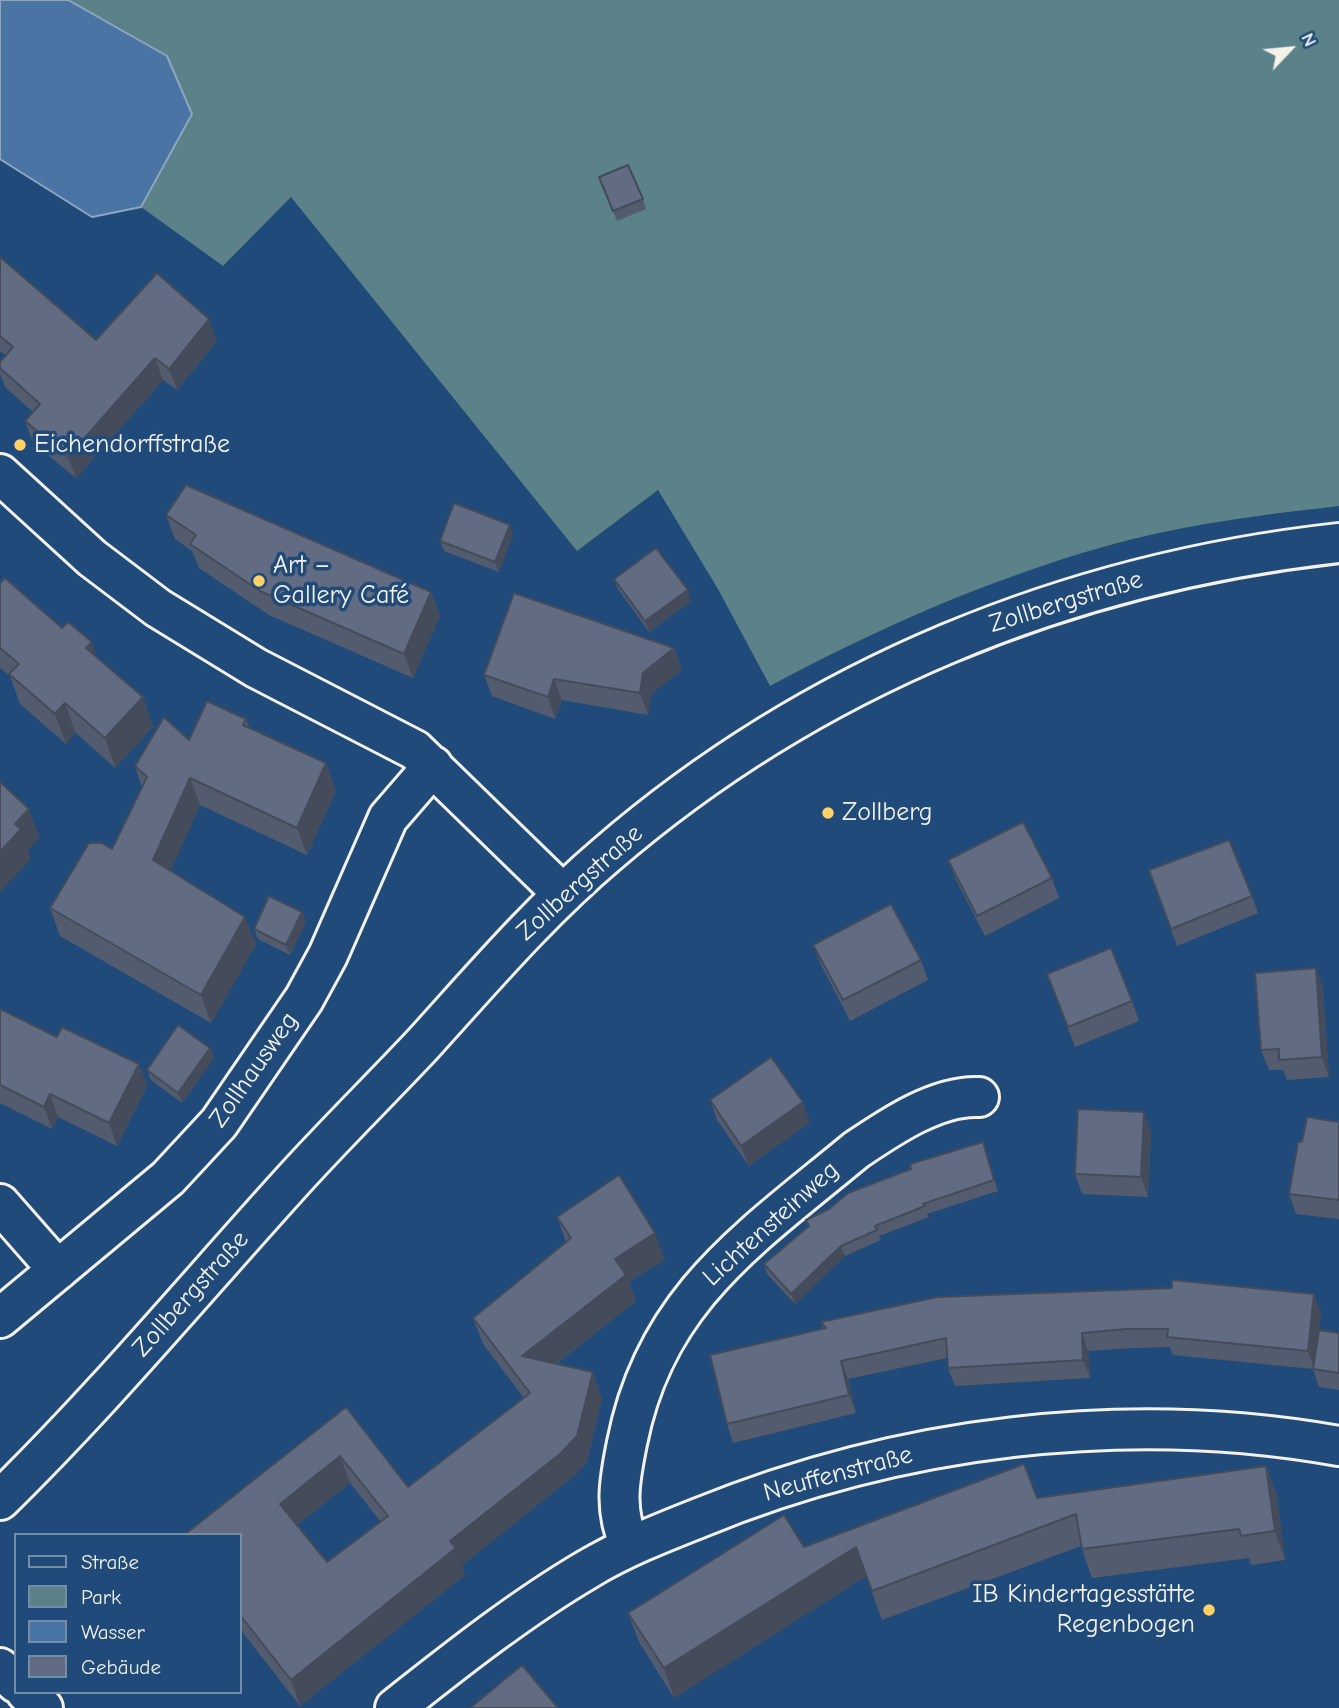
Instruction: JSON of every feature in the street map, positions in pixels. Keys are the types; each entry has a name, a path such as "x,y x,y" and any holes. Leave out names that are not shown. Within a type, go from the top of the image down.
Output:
{"street":[{"path":"0,474 92,558 158,608 256,668 395,737 433,766 563,894"},
{"name":"Zollbergstraße","path":"0,1500 505,952 563,894 659,813 745,751 822,703 911,658 1009,617 1108,586 1202,563 1339,543"},
{"name":"Zollhausweg","path":"0,1318 168,1178 238,1098 280,1036 328,955 388,818 433,766"},
{"name":"Lichtensteinweg","path":"630,1546 618,1510 617,1492 628,1435 650,1368 666,1335 686,1304 709,1275 856,1150 880,1133 944,1102 962,1097 979,1097"},
{"path":"0,1204 58,1270"},
{"name":"Neuffenstraße","path":"395,1708 533,1605 630,1546 798,1480 894,1457 982,1441 1067,1433 1229,1433 1339,1446"},
{"path":"0,1668 14,1681"},
{"path":"28,1694 43,1708"}],"green space":[{"path":"68,0 1339,0 1339,506 1191,527 1132,539 1060,560 975,590 891,626 770,686 718,589 658,490 577,551 291,197 223,266 141,207 192,113 167,56"}],"water":[{"path":"0,0 68,0 167,56 192,114 141,207 92,217 0,159"}],"building":[{"path":"628,165 643,199 613,211 599,177"},
{"path":"0,257 96,340 157,273 209,319 169,369 155,358 68,457 25,421 40,404 0,368 0,362 13,347 0,336"},
{"path":"186,485 431,592 404,654 260,591 190,544 196,535 166,515"},
{"path":"454,503 510,525 495,562 440,541"},
{"path":"656,548 688,590 645,621 614,579"},
{"path":"5,578 62,628 68,622 92,642 86,648 143,697 105,738 65,703 55,714 9,674 19,664 0,648 0,583"},
{"path":"514,593 674,648 643,673 640,693 554,679 548,697 484,675"},
{"path":"207,701 246,719 243,725 326,763 297,828 190,778 153,860 245,917 201,995 50,908 89,843 102,843 112,849 147,777 135,766 164,717 189,740"},
{"path":"0,782 29,809 15,824 21,829 0,852"},
{"path":"1023,822 1052,878 977,916 948,860"},
{"path":"1229,840 1252,896 1171,929 1149,870"},
{"path":"269,896 302,912 286,945 254,929"},
{"path":"891,904 921,960 843,1000 813,945"},
{"path":"1111,948 1132,1001 1068,1027 1047,974"},
{"path":"1316,968 1322,1057 1279,1060 1279,1049 1261,1050 1255,973"},
{"path":"0,1009 57,1037 62,1027 139,1064 109,1123 50,1094 44,1107 0,1085"},
{"path":"178,1025 210,1048 178,1093 147,1070"},
{"path":"771,1057 803,1102 741,1146 710,1100"},
{"path":"1078,1109 1144,1112 1141,1177 1075,1174"},
{"path":"1307,1117 1339,1122 1339,1200 1289,1194 1298,1142 1302,1142"},
{"path":"983,1142 994,1180 923,1204 925,1206 875,1226 877,1230 841,1246 791,1294 764,1264 809,1226 806,1220 829,1209 848,1193 911,1169 910,1164"},
{"path":"619,1175 655,1233 615,1259 626,1275 522,1356 593,1372 577,1436 560,1454 450,1541 456,1548 291,1680 242,1618 242,1533 187,1533 346,1407 408,1487 530,1393 473,1318 571,1238 557,1217","holes":["340,1456 388,1516 327,1562 280,1504"]},
{"path":"1172,1280 1314,1294 1308,1351 1167,1337 1168,1329 1126,1329 1082,1333 1083,1360 948,1368 946,1338 841,1361 849,1395 727,1424 710,1355 826,1328 821,1322 937,1297 1172,1288"},
{"path":"1319,1330 1339,1333 1339,1373 1313,1369"},
{"path":"1024,1464 1037,1498 1266,1466 1275,1531 1241,1536 1239,1529 1082,1549 1076,1514 872,1591 856,1547 664,1668 628,1613 784,1515 804,1547"},
{"path":"522,1665 558,1708 470,1708"}],"place":[{"name":"Eichendorffstraße","path":"20,445"},
{"name":"Art – Gallery Café","path":"259,581"},
{"name":"Zollberg","path":"828,813"},
{"name":"IB Kindertagesstätte Regenbogen","path":"1209,1610"}]}
